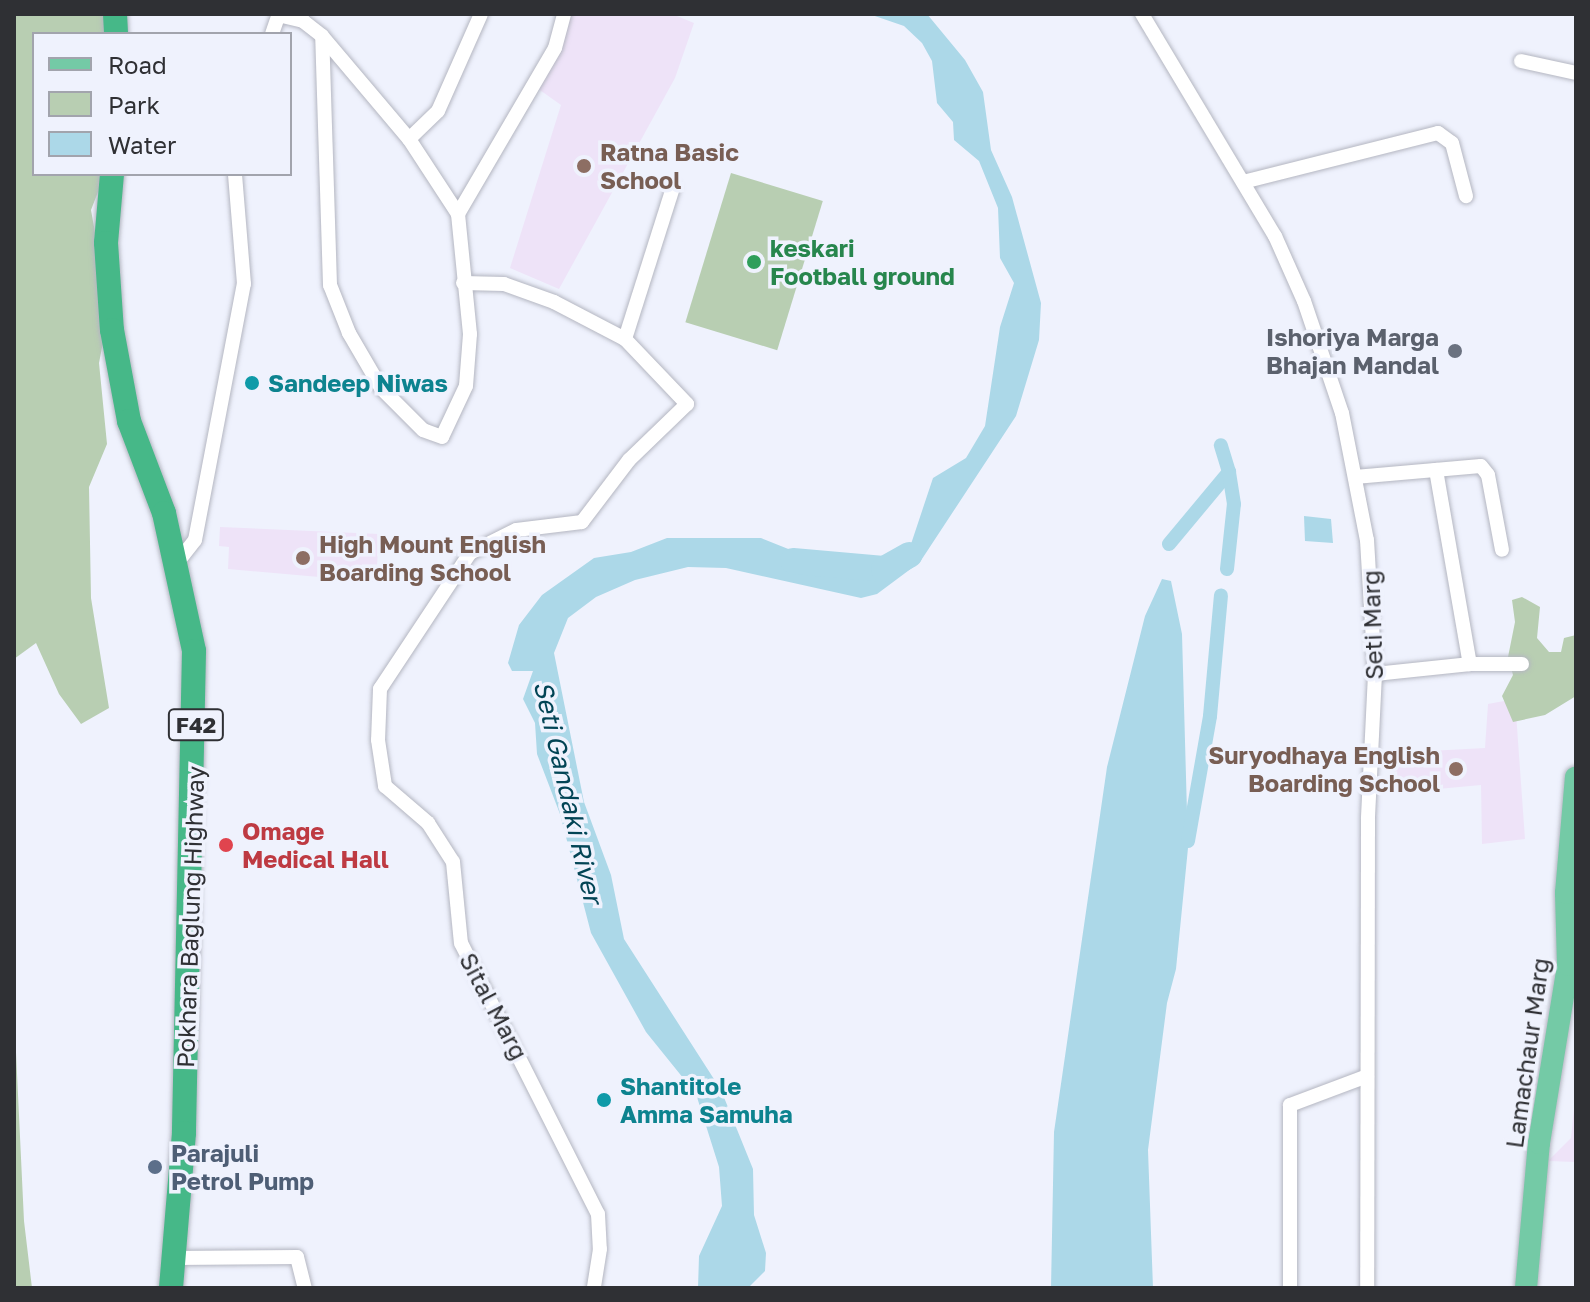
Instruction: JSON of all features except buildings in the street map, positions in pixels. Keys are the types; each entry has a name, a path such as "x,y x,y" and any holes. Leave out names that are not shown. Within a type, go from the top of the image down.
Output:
{"highway":[{"name":"Pokhara Baglung Highway","path":"112,176 106,243 112,330 129,421 177,563 192,626 197,703 175,1258 171,1288"}],"main road":[{"name":"Lamachaur Marg","path":"1526,1288 1546,1093 1569,1016 1576,777"}],"street":[{"path":"279,14 303,21 322,36 409,139 458,214 470,334 466,386 447,434 437,436 423,430 381,388 349,333 330,285 322,36"},
{"path":"409,139 438,111 481,14"},
{"path":"458,214 555,48 564,14"},
{"name":"Seti Marg","path":"1142,14 1243,182 1304,301 1342,413 1355,477 1375,604 1368,819 1367,1288"},
{"path":"1521,61 1576,73"},
{"path":"1243,182 1438,133 1452,143 1466,196"},
{"path":"177,563 195,540 244,284 235,176"},
{"path":"463,283 504,284 554,302 625,339 673,188"},
{"name":"Sital Marg","path":"594,1288 600,1249 598,1214 461,943 453,862 428,823 385,786 378,740 380,689 470,553 516,530 582,522 629,460 686,411 687,404 625,339"},
{"path":"1355,477 1481,466 1488,475 1502,550"},
{"path":"1436,470 1470,664"},
{"path":"1375,674 1470,664 1522,664"},
{"path":"1290,1288 1290,1105 1367,1076"},
{"path":"175,1258 297,1257 305,1288"}],"shaded area":[{"name":"Ratna Basic School","path":"566,14 672,14 694,23 675,78 559,289 510,268 561,105 537,88"},
{"name":"High Mount English Boarding School","path":"220,527 379,534 376,582 228,569 229,547 219,546"},
{"name":"Suryodhaya English Boarding School","path":"1515,699 1525,839 1482,844 1481,785 1394,793 1392,753 1485,748 1488,704"},
{"path":"1576,1089 1576,1162 1548,1161 1571,1138"}],"green space":[{"path":"14,14 104,14 121,32 32,32 32,176 104,176 91,210 109,311 99,363 107,444 89,487 91,598 109,708 81,724 59,694 36,643 14,659"},
{"name":"keskari Football ground","path":"731,173 823,201 777,350 685,322"},
{"path":"1522,597 1540,607 1537,638 1549,652 1561,652 1564,638 1576,635 1576,696 1545,715 1513,722 1502,696 1513,675 1508,657 1515,622 1512,600"},
{"path":"14,1010 24,1221 32,1288 14,1288"}],"water":[{"path":"869,14 927,14 965,60 983,92 991,150 1012,197 1041,303 1039,340 1016,416 920,562 877,594 861,598 726,568 688,567 635,580 596,597 568,618 554,653 584,802 611,875 624,939 721,1090 753,1169 754,1215 766,1253 765,1271 748,1288 698,1288 699,1256 722,1206 719,1167 696,1094 646,1032 591,933 560,814 537,754 535,723 523,699 533,671 512,671 508,663 519,625 542,595 594,558 631,552 667,538 761,538 846,572 878,570 911,544 933,478 966,458 985,426 1000,327 1014,283 1000,258 998,208 979,161 954,140 953,122 937,103 932,61 922,43 904,26"},
{"path":"1304,516 1331,519 1333,543 1305,541"},
{"path":"1162,579 1171,581 1182,634 1188,848 1176,969 1167,1003 1148,1150 1153,1288 1051,1288 1054,1132 1107,767 1145,616"}],"waterway":[{"path":"1169,544 1229,472 1221,445"},
{"path":"1227,569 1234,504 1229,472"},
{"name":"Seti Gandaki River","path":"793,561 884,569 909,555"},
{"path":"1188,841 1210,716 1221,595"}],"place":[{"name":"Ratna Basic School","path":"584,166"},
{"name":"keskari Football ground","path":"754,262"},
{"name":"Ishoriya Marga Bhajan Mandal","path":"1455,351"},
{"name":"Sandeep Niwas","path":"252,383"},
{"name":"High Mount English Boarding School","path":"303,558"},
{"name":"Suryodhaya English Boarding School","path":"1456,769"},
{"name":"Omage Medical Hall","path":"226,845"},
{"name":"Shantitole Amma Samuha","path":"604,1100"},
{"name":"Parajuli Petrol Pump","path":"155,1167"}]}
